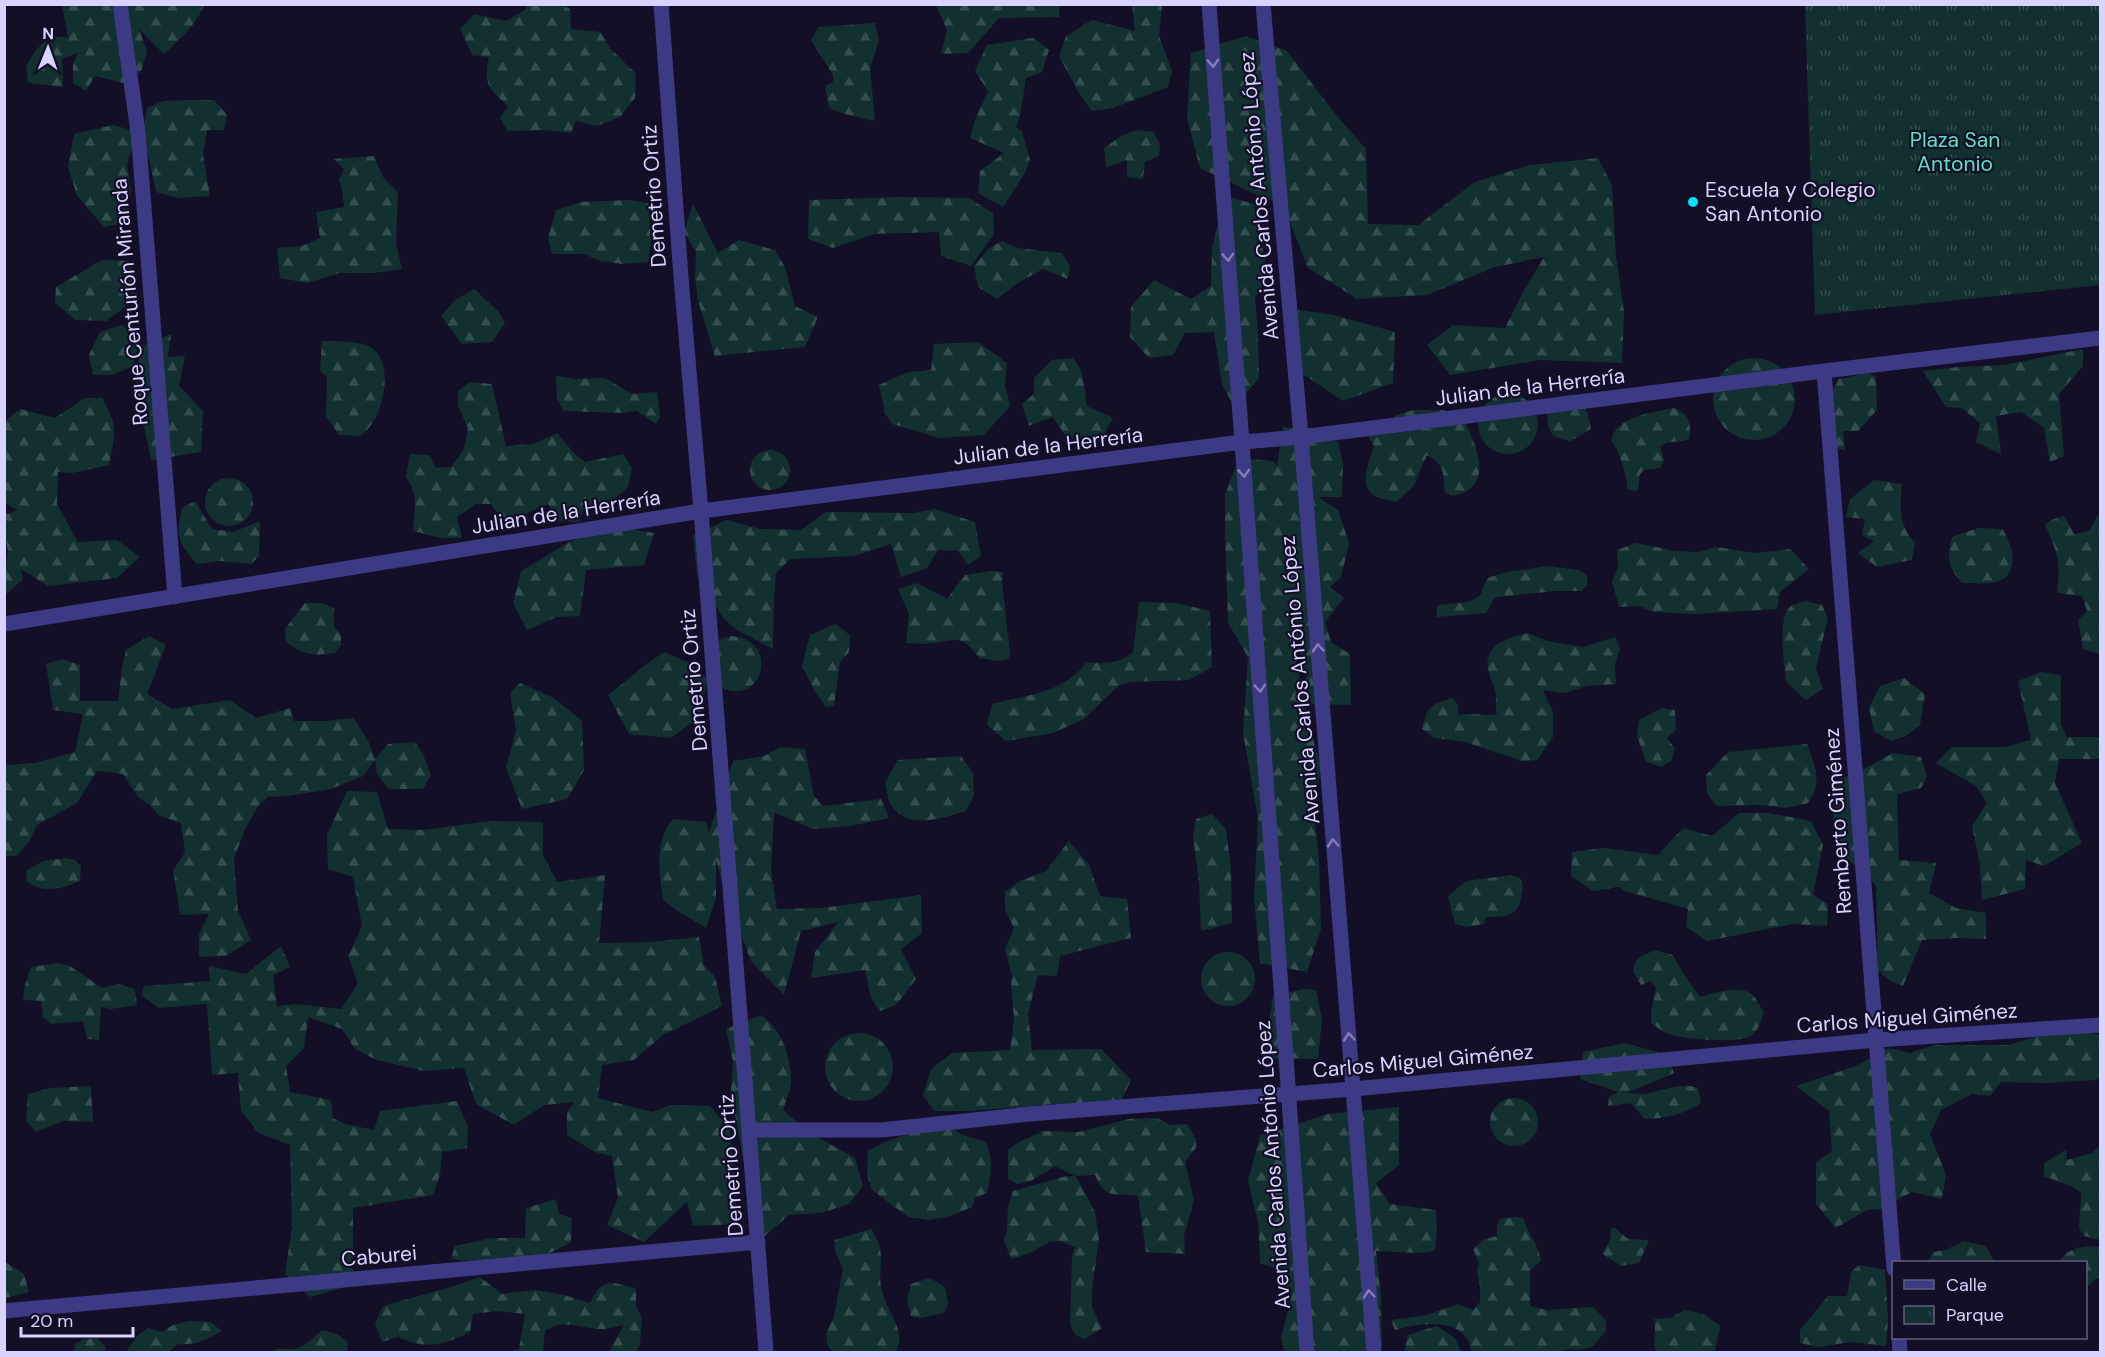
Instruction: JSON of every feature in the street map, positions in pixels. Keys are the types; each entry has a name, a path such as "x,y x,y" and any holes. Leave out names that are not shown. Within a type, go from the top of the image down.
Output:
{"street":[{"name":"Roque Centurión Miranda","path":"120,4 138,132 175,597"},
{"name":"Demetrio Ortiz","path":"661,4 766,1353"},
{"name":"Avenida Carlos António López","path":"1209,4 1307,1353"},
{"name":"Avenida Carlos António López","path":"1263,4 1301,437 1374,1353"},
{"name":"Julian de la Herrería","path":"4,624 701,511 1242,442 1301,437 2100,338"},
{"name":"Remberto Giménez","path":"1824,371 1892,1261"},
{"name":"Carlos Miguel Giménez","path":"749,1130 881,1130 1029,1114 1353,1089 1876,1040 2100,1025"},
{"name":"Caburei","path":"4,1311 758,1242"}],"green space":[{"path":"62,5 204,5 192,26 164,54 139,29 147,51 141,72 123,83 95,76 86,91 73,83 73,65 77,53 62,59 63,87 28,83 26,66 36,50 49,37 68,37"},
{"path":"527,5 562,5 570,9 571,29 600,32 611,49 636,74 635,98 620,117 597,126 576,121 571,133 544,130 508,131 500,118 508,106 496,95 487,80 489,57 472,55 460,29 474,14 506,21 525,10"},
{"path":"936,5 1059,5 1059,17 999,18 968,53 941,54 947,30"},
{"path":"1132,5 1162,5 1159,36 1172,71 1168,87 1113,108 1092,111 1080,95 1059,56 1066,36 1092,20 1135,31"},
{"name":"Plaza San Antonio","path":"1805,5 2100,5 2100,285 1815,315"},
{"path":"875,23 879,40 870,69 875,121 829,108 825,86 833,82 833,75 811,40 819,27"},
{"path":"1246,36 1287,51 1337,116 1366,149 1368,224 1418,225 1475,182 1530,165 1598,158 1612,185 1616,257 1624,311 1622,363 1540,360 1450,375 1427,345 1453,325 1505,328 1544,257 1495,267 1427,295 1357,299 1308,268 1283,205 1200,168 1187,118 1191,53"},
{"path":"1033,38 1049,50 1042,72 1026,78 1016,127 1022,132 1030,160 1025,173 1003,207 978,193 980,171 1004,153 970,138 988,91 975,71 987,45"},
{"path":"214,100 227,115 224,130 207,130 203,155 210,196 178,198 156,192 143,131 147,108 163,101"},
{"path":"113,125 138,132 127,164 131,193 124,223 104,227 77,196 68,167 74,134"},
{"path":"1136,130 1154,132 1160,144 1159,156 1145,162 1143,179 1127,177 1127,160 1106,167 1104,148 1121,136"},
{"path":"374,156 383,177 398,192 396,244 402,269 374,273 340,273 307,283 280,278 277,248 302,246 320,238 316,212 344,207 339,179 344,169 334,159"},
{"path":"1225,196 1254,204 1268,276 1255,298 1259,379 1234,406 1222,385 1214,332 1185,333 1173,355 1149,358 1130,337 1131,307 1154,280 1191,299 1211,286 1212,248"},
{"path":"898,197 969,198 993,213 994,234 971,266 941,256 939,232 874,234 833,248 808,239 809,200"},
{"path":"629,200 648,203 651,243 648,262 622,264 599,261 585,254 552,254 548,238 556,210 581,202"},
{"path":"693,204 718,253 739,240 775,250 785,267 795,306 818,317 805,347 715,356 698,301 695,278 696,252 684,232"},
{"path":"1002,241 1017,248 1062,253 1070,266 1068,279 1043,269 1016,284 997,299 978,287 974,266 989,248"},
{"path":"102,260 129,261 136,278 134,300 106,321 75,320 55,303 56,287"},
{"path":"474,289 499,312 505,323 492,342 462,344 441,316 455,300"},
{"path":"1292,309 1334,315 1395,332 1393,383 1343,401 1297,370"},
{"path":"122,325 140,339 133,366 112,375 93,375 89,355 100,332"},
{"path":"171,334 168,357 185,356 179,386 203,411 201,452 151,460 136,387 140,347"},
{"path":"322,341 364,344 376,352 381,360 385,381 384,393 373,422 361,436 339,435 326,416 327,377 320,371"},
{"path":"978,342 1007,363 1005,385 1010,406 984,435 940,438 892,424 885,413 879,385 908,372 931,370 934,344"},
{"path":"2083,349 2083,366 2059,394 2064,456 2050,462 2044,428 2021,412 1996,416 2001,454 1976,442 1980,423 1962,408 1946,407 1923,371 2004,365"},
{"path":"1073,358 1082,372 1087,406 1113,418 1103,436 1067,438 1053,417 1029,426 1022,404 1034,394 1034,378 1052,360"},
{"path":"1746,358 1762,358 1777,365 1788,376 1795,391 1792,415 1783,428 1762,440 1746,440 1731,433 1720,422 1713,407 1713,391 1720,376 1731,365"},
{"path":"1869,373 1876,377 1877,410 1858,431 1843,431 1845,450 1830,447 1827,400 1839,379"},
{"path":"556,376 575,379 605,378 632,394 657,392 660,416 656,424 637,411 622,413 564,411 557,399"},
{"path":"470,382 492,384 506,446 533,444 557,433 585,462 623,454 632,468 628,487 606,506 585,506 579,522 559,521 548,504 514,519 499,516 491,504 476,504 457,517 462,538 441,538 413,531 415,497 406,477 410,454 429,455 436,468 451,467 464,449 468,428 458,406 458,391"},
{"path":"1508,394 1525,399 1533,407 1538,424 1533,441 1525,449 1508,454 1491,449 1483,441 1478,424 1483,407 1491,399"},
{"path":"1572,394 1584,405 1591,429 1571,441 1554,436 1549,430 1547,413 1560,397"},
{"path":"85,398 102,398 111,416 114,437 109,465 72,473 58,472 57,504 78,542 117,540 140,557 117,578 48,586 21,569 23,579 5,595 8,551 5,515 17,510 5,503 5,421 20,409 55,418"},
{"path":"1674,408 1683,413 1688,420 1689,439 1660,446 1664,460 1660,468 1644,470 1640,474 1638,490 1628,489 1622,463 1611,440 1615,432 1620,425 1637,416"},
{"path":"1413,410 1443,410 1462,416 1473,439 1479,463 1479,475 1475,484 1466,491 1452,496 1445,492 1440,466 1427,455 1413,487 1396,502 1375,496 1369,490 1366,484 1366,471 1374,446 1367,435 1397,415"},
{"path":"1283,426 1338,442 1343,464 1342,497 1318,497 1338,510 1349,543 1341,577 1330,587 1344,598 1325,622 1331,642 1350,654 1351,705 1304,704 1321,769 1313,806 1319,858 1321,929 1307,972 1260,963 1254,898 1258,819 1243,733 1248,657 1228,623 1225,495 1239,458 1273,461 1277,466","holes":["1291,622 1306,674 1303,700"]},
{"path":"770,450 784,456 790,470 784,484 770,490 756,484 750,470 756,456"},
{"path":"229,478 246,485 253,502 246,519 229,526 212,519 205,502 212,485"},
{"path":"1874,480 1902,484 1901,515 1909,536 1915,542 1912,560 1877,567 1858,553 1874,541 1862,535 1865,519 1846,517 1850,499"},
{"path":"195,501 212,529 233,532 260,521 259,556 251,564 220,561 197,564 185,550 179,532 182,508"},
{"path":"935,509 975,522 981,556 968,565 958,551 938,550 927,568 901,577 891,544 854,556 790,559 776,573 773,649 737,630 723,618 697,574 693,535 727,520 760,529 801,530 826,512 913,513"},
{"path":"2100,512 2100,654 2083,649 2078,620 2087,611 2082,596 2057,593 2059,573 2057,558 2045,525 2051,520 2064,516 2074,534 2089,531"},
{"path":"613,526 654,533 644,565 586,570 580,616 557,617 527,630 513,603 521,571 571,541"},
{"path":"1978,528 2002,529 2011,548 2011,570 2007,576 1997,582 1962,583 1951,567 1949,551 1952,537"},
{"path":"1636,543 1675,551 1698,552 1716,547 1755,553 1790,549 1809,569 1780,592 1777,609 1695,614 1654,612 1639,606 1619,607 1612,581 1618,568 1617,550"},
{"path":"1548,566 1578,570 1587,575 1587,585 1582,591 1555,591 1498,597 1493,600 1486,613 1437,617 1437,605 1468,602 1480,596 1487,578 1507,572"},
{"path":"991,571 1003,572 1009,659 998,661 979,658 966,644 955,640 925,644 906,643 909,614 898,589 917,583 947,599 965,575"},
{"path":"1805,601 1822,605 1828,618 1816,668 1823,689 1806,700 1786,682 1783,642 1786,612 1791,606"},
{"path":"1139,602 1176,603 1210,611 1212,667 1189,680 1129,682 1118,686 1084,719 1053,733 1006,741 987,725 992,704 1055,687 1067,681 1086,663 1117,661 1133,652"},
{"path":"305,603 322,603 334,608 334,626 341,635 341,645 335,653 309,654 286,642 285,629"},
{"path":"835,624 850,635 849,652 840,662 834,706 826,707 815,692 802,666 810,635"},
{"path":"1528,633 1547,641 1583,647 1615,637 1620,649 1615,664 1616,684 1587,686 1564,693 1543,690 1553,712 1553,737 1537,760 1522,761 1465,742 1434,738 1422,729 1428,711 1439,702 1452,698 1458,705 1458,715 1497,714 1496,694 1487,664 1489,656 1497,645"},
{"path":"149,636 166,645 147,694 172,709 230,700 256,718 290,708 294,721 354,718 369,743 375,759 388,744 415,742 423,754 431,775 423,789 389,789 377,774 375,760 363,776 331,789 268,797 259,805 245,829 234,859 238,911 251,940 226,956 199,957 199,934 209,914 180,915 173,870 185,852 181,823 158,815 152,807 138,797 123,774 97,771 77,803 37,825 29,842 16,856 5,856 5,765 35,763 75,752 76,748 83,714 53,710 46,664 62,659 80,665 80,701 118,701 126,650"},
{"path":"732,636 748,641 758,650 761,661 760,673 754,683 744,690 731,691 715,684 716,643"},
{"path":"664,652 690,663 707,679 701,716 671,738 629,734 608,695"},
{"path":"2041,672 2061,675 2061,725 2067,737 2100,737 2100,759 2059,759 2055,783 2082,843 2044,866 2026,860 2025,889 1982,900 1980,865 1972,826 1987,803 1976,786 1936,763 1952,747 2005,747 2031,740 2018,681"},
{"path":"1904,678 1925,694 1920,725 1906,736 1891,741 1874,731 1869,708 1880,686"},
{"path":"520,683 554,698 582,721 584,770 567,799 522,809 506,768 516,730 510,693"},
{"path":"1662,708 1675,710 1676,730 1667,738 1675,749 1671,761 1661,767 1646,762 1637,736 1639,720"},
{"path":"1807,744 1816,774 1813,796 1808,803 1786,808 1759,805 1717,806 1707,794 1706,775 1728,752"},
{"path":"781,747 805,749 814,796 823,806 881,799 889,818 850,826 813,829 774,812 771,870 777,909 820,908 921,895 922,933 901,949 916,979 896,1005 880,1011 871,998 865,970 811,978 815,952 838,922 801,931 784,995 751,961 723,886 716,859 716,898 706,928 676,910 663,899 659,868 660,847 667,827 673,819 706,822 709,833 733,761 764,756"},
{"path":"1893,753 1921,757 1927,776 1921,788 1898,794 1899,860 1936,863 1929,893 1956,908 1986,913 1986,939 1922,940 1903,986 1892,982 1878,971 1876,885 1838,850 1832,804 1838,780"},
{"path":"961,756 973,773 974,796 966,811 936,819 916,820 898,813 891,805 885,782 898,760"},
{"path":"347,791 377,792 388,829 424,830 489,821 543,822 543,855 557,882 605,875 599,943 651,942 699,937 704,965 715,977 722,1006 663,1035 634,1060 602,1065 598,1098 652,1112 670,1105 710,1106 730,1130 738,1224 693,1226 687,1202 644,1242 607,1225 618,1198 612,1156 595,1152 567,1135 567,1111 575,1102 544,1105 514,1125 476,1104 464,1068 424,1071 377,1060 355,1049 342,1029 308,1017 304,1048 286,1066 290,1092 331,1100 333,1118 345,1124 374,1130 380,1111 457,1101 468,1127 467,1148 442,1152 440,1175 433,1195 353,1208 353,1285 310,1297 285,1274 292,1228 290,1145 259,1133 241,1111 238,1073 212,1075 207,1004 159,1008 142,996 144,986 210,981 209,966 246,974 281,946 290,967 273,975 277,1006 297,1004 341,1009 358,984 348,956 362,926 353,877 328,869 327,835"},
{"path":"1739,813 1768,813 1811,821 1823,845 1813,895 1828,904 1827,926 1793,924 1707,941 1686,927 1688,909 1625,891 1619,887 1593,891 1571,876 1572,852 1604,848 1658,855 1683,828 1712,836"},
{"path":"1212,814 1226,829 1231,869 1232,923 1201,931 1199,881 1193,837 1196,819"},
{"path":"1069,841 1089,865 1100,896 1127,899 1131,938 1060,956 1057,976 1038,975 1028,1014 1032,1050 1101,1049 1131,1080 1116,1112 1080,1111 1054,1104 970,1111 934,1111 923,1095 931,1069 952,1053 1010,1050 1014,1019 1012,976 1005,949 1014,928 1005,910 1005,892 1020,881 1046,871"},
{"path":"66,858 75,860 81,866 80,881 59,888 45,889 32,885 26,880 27,870 43,861"},
{"path":"1512,875 1520,878 1523,887 1519,904 1513,913 1485,917 1484,924 1467,927 1455,924 1448,896 1466,881"},
{"path":"1654,950 1673,955 1700,997 1734,990 1753,995 1764,1012 1756,1031 1750,1036 1735,1040 1700,1039 1671,1035 1651,1023 1656,988 1651,981 1641,985 1633,971 1636,960"},
{"path":"1228,952 1238,954 1247,960 1253,969 1255,979 1253,989 1247,998 1238,1004 1228,1006 1218,1004 1209,998 1203,989 1201,979 1203,969 1209,960 1218,954"},
{"path":"59,963 70,966 102,988 118,984 135,989 137,1005 111,1009 101,1007 99,1040 87,1039 83,1021 51,1024 43,1017 41,1001 23,1000 31,967"},
{"path":"1304,989 1316,990 1322,1020 1318,1059 1273,1058 1267,1035 1273,996"},
{"path":"761,1015 779,1035 789,1060 791,1082 783,1110 808,1132 855,1158 863,1186 849,1204 821,1213 789,1215 758,1242 731,1092 733,1062 726,1029"},
{"path":"2086,1032 2100,1035 2100,1078 2046,1083 2001,1082 1990,1096 1972,1094 1941,1110 1930,1134 1946,1175 1942,1199 1912,1192 1881,1209 1867,1210 1836,1228 1816,1204 1816,1162 1832,1151 1829,1111 1796,1086 1856,1066 1889,1048 1910,1053 1935,1045 2008,1045 2036,1037"},
{"path":"859,1033 872,1036 883,1043 890,1054 893,1067 890,1080 883,1091 872,1098 859,1101 846,1098 835,1091 828,1080 825,1067 828,1054 835,1043 846,1036"},
{"path":"1625,1043 1668,1055 1674,1073 1632,1091 1623,1092 1646,1094 1680,1086 1692,1086 1698,1088 1701,1103 1681,1113 1652,1119 1645,1119 1631,1103 1608,1106 1609,1097 1618,1092 1580,1079 1583,1052"},
{"path":"91,1086 93,1122 63,1121 36,1132 26,1121 28,1094 51,1088"},
{"path":"1509,1098 1519,1098 1531,1105 1538,1117 1538,1127 1531,1139 1519,1146 1509,1146 1494,1135 1490,1127 1490,1117 1501,1102"},
{"path":"1399,1107 1399,1165 1376,1183 1390,1204 1436,1210 1435,1251 1419,1253 1376,1251 1381,1296 1382,1346 1375,1352 1284,1352 1281,1337 1291,1298 1277,1269 1260,1263 1258,1222 1248,1181 1260,1136 1328,1114"},
{"path":"1157,1118 1170,1125 1187,1124 1196,1139 1196,1148 1185,1162 1194,1200 1184,1236 1185,1254 1146,1252 1138,1196 1107,1192 1095,1175 1076,1176 1095,1212 1099,1239 1092,1289 1092,1307 1102,1328 1085,1339 1075,1335 1070,1324 1072,1257 1075,1247 1060,1241 1049,1242 1030,1253 1011,1259 1004,1240 1008,1207 1013,1191 1062,1177 1075,1176 1055,1166 1031,1181 1017,1184 1008,1178 1008,1150 1043,1131 1079,1132 1129,1119"},
{"path":"949,1127 963,1135 986,1142 989,1149 991,1168 987,1193 975,1198 972,1207 948,1217 929,1220 908,1217 871,1189 867,1173 868,1151 897,1138"},
{"path":"2100,1146 2100,1240 2084,1236 2079,1228 2081,1193 2073,1187 2044,1176 2044,1163 2066,1150 2067,1160 2092,1153"},
{"path":"556,1199 559,1214 572,1218 571,1242 542,1256 513,1262 451,1259 455,1246 492,1238 525,1238 526,1208"},
{"path":"1523,1218 1541,1260 1530,1271 1530,1306 1546,1310 1593,1307 1606,1320 1606,1331 1591,1347 1559,1352 1472,1352 1467,1339 1453,1327 1423,1324 1395,1330 1391,1320 1427,1315 1458,1304 1473,1310 1480,1302 1480,1287 1477,1271 1479,1263 1473,1249 1483,1240 1497,1236 1497,1225 1500,1219"},
{"path":"1611,1228 1615,1228 1628,1239 1649,1240 1639,1263 1621,1266 1602,1254 1610,1240"},
{"path":"871,1229 881,1253 882,1291 898,1328 899,1344 896,1352 835,1352 828,1347 826,1334 834,1316 843,1269 835,1251 834,1240"},
{"path":"1964,1241 1986,1246 1994,1261 1928,1261 1933,1252 1945,1250"},
{"path":"2100,1247 2100,1279 2095,1279 2087,1287 2087,1261 2060,1261 2069,1252 2078,1248"},
{"path":"5,1262 24,1274 29,1292 5,1298"},
{"path":"1859,1265 1885,1270 1888,1319 1886,1346 1851,1342 1819,1347 1800,1343 1800,1330 1828,1296 1847,1296 1851,1272"},
{"path":"480,1277 502,1294 535,1290 564,1295 590,1303 599,1289 608,1283 636,1289 636,1306 642,1318 640,1344 636,1352 609,1352 624,1325 597,1329 567,1324 545,1331 543,1352 509,1352 519,1349 525,1314 496,1311 473,1314 470,1332 443,1343 417,1344 398,1337 382,1342 375,1324 383,1306"},
{"path":"930,1278 945,1287 948,1303 944,1313 921,1318 911,1316 907,1299 911,1284"},
{"path":"1685,1310 1705,1315 1720,1326 1716,1352 1656,1352 1654,1319 1670,1318"},
{"path":"189,1321 210,1322 222,1331 191,1344 178,1344 168,1352 126,1352 138,1335 148,1328 162,1332 173,1325"},
{"path":"1437,1326 1455,1338 1461,1352 1404,1352 1408,1335"},
{"path":"322,1330 337,1334 348,1342 347,1352 272,1352 279,1348 301,1347"},
{"path":"97,1338 105,1346 106,1352 74,1352 75,1344 84,1339"}],"place":[{"name":"Escuela y Colegio San Antonio","path":"1693,202"}]}
